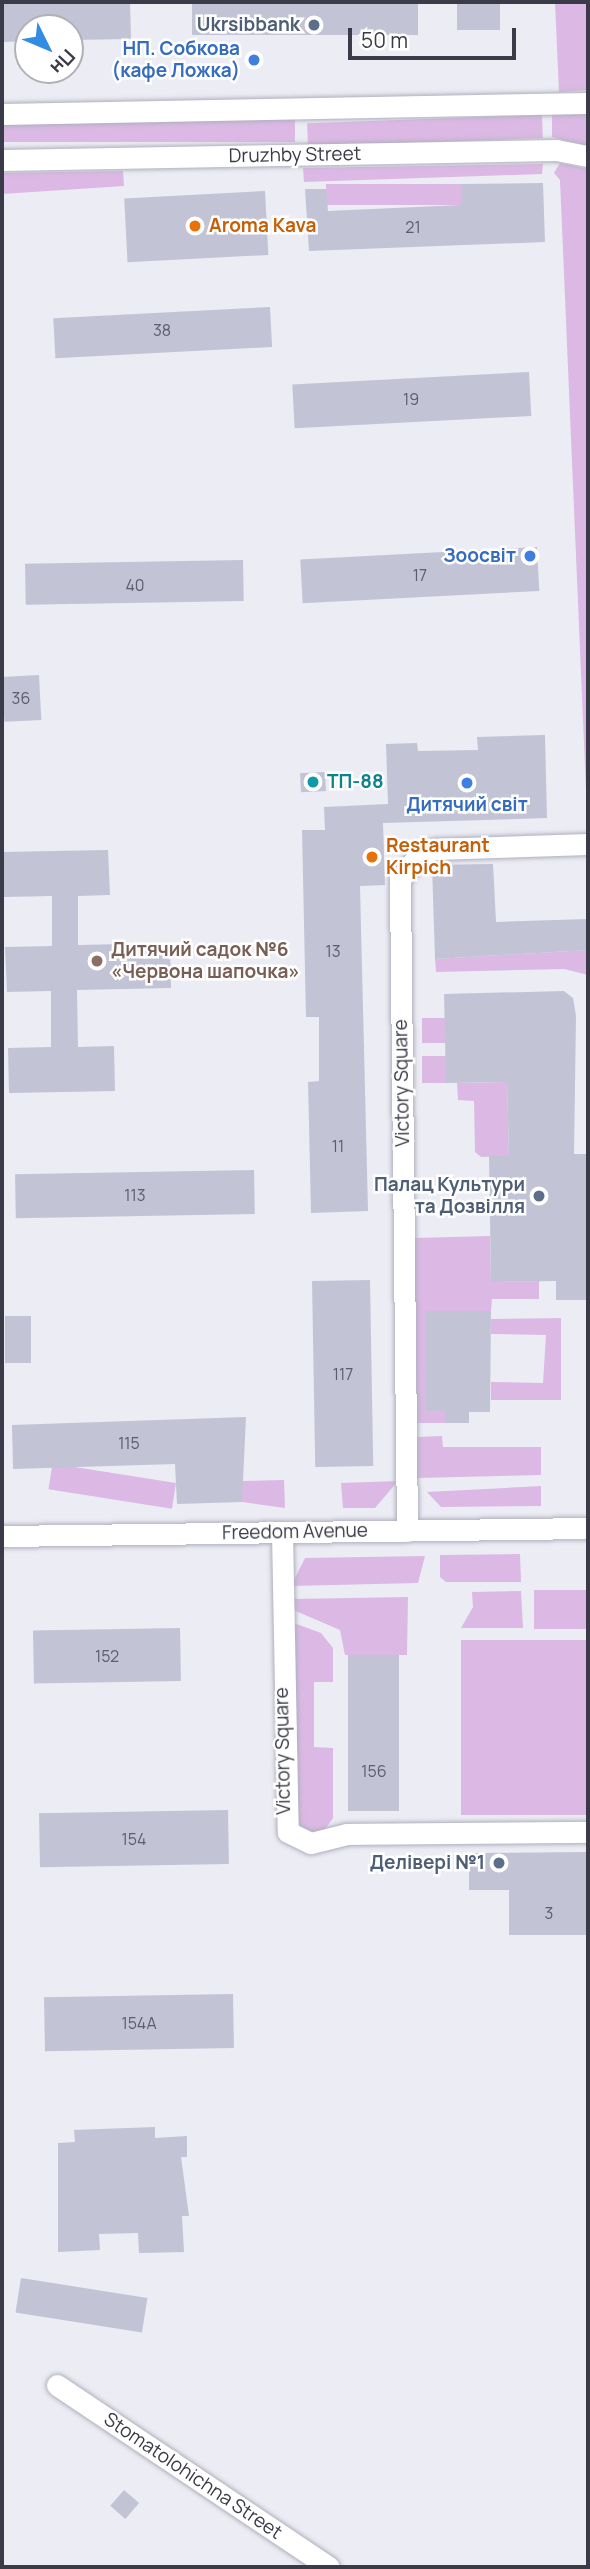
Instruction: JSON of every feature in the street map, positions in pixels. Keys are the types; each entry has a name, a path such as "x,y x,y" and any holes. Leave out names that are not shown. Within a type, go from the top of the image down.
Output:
{"street":[{"path":"2,114 588,103"},
{"name":"Druzhby Street","path":"2,160 556,150 588,156"},
{"name":"Victory Square","path":"407,1531 400,878 420,853 435,849 588,844"},
{"name":"Freedom Avenue","path":"2,1536 588,1528"},
{"name":"Victory Square","path":"282,1532 288,1832 311,1843 347,1834 588,1832"},
{"name":"Stomatolohichna Street","path":"57,2385 328,2567"}],"shaded area":[{"path":"555,2 588,2 588,90 559,92"},
{"path":"588,113 588,146 552,137 552,115"},
{"path":"542,115 543,138 308,146 307,123"},
{"path":"2,119 295,119 295,142 2,142"},
{"path":"560,163 588,169 588,837 560,180 554,173"},
{"path":"543,164 542,174 304,182 303,168"},
{"path":"123,171 124,186 2,194 2,173"},
{"path":"326,184 461,184 461,205 326,205"},
{"path":"588,950 588,975 564,969 436,972 435,959"},
{"path":"422,1018 446,1018 446,1043 422,1043"},
{"path":"422,1056 446,1056 446,1083 422,1083"},
{"path":"507,1082 509,1156 481,1157 475,1152 474,1101 458,1100 457,1083"},
{"path":"490,1236 491,1282 539,1281 539,1299 492,1299 491,1311 426,1311 426,1410 445,1411 445,1423 417,1423 414,1238"},
{"path":"561,1318 561,1400 491,1400 491,1382 543,1383 546,1335 491,1334 491,1319"},
{"path":"442,1436 443,1447 541,1447 541,1475 417,1478 417,1437"},
{"path":"53,1463 176,1483 172,1509 48,1489"},
{"path":"284,1480 285,1508 242,1502 241,1481"},
{"path":"398,1481 375,1508 343,1508 341,1483"},
{"path":"541,1486 541,1506 441,1507 427,1492"},
{"path":"520,1554 521,1582 446,1582 440,1577 440,1555"},
{"path":"425,1556 418,1583 291,1586 305,1558"},
{"path":"534,1590 588,1590 588,1629 534,1629"},
{"path":"521,1591 523,1628 461,1628 473,1607 472,1592"},
{"path":"408,1597 407,1655 345,1655 340,1630 291,1609 291,1599"},
{"path":"291,1622 321,1633 333,1648 333,1682 314,1682 314,1747 333,1748 333,1818 321,1835 298,1830"},
{"path":"461,1640 588,1640 588,1815 461,1815"}],"building":[{"path":"130,2 131,39 84,40 84,14 14,14 14,42 2,42 2,4"},
{"path":"192,2 418,2 418,35 192,35"},
{"path":"457,2 500,2 500,30 457,30"},
{"path":"543,183 545,242 309,251 305,189 326,189 328,211 461,205 461,184"},
{"path":"265,191 268,255 128,262 124,198"},
{"path":"270,307 272,347 55,358 53,318"},
{"path":"529,372 531,416 295,428 292,384"},
{"path":"537,547 539,591 303,603 300,559"},
{"path":"243,560 244,601 26,605 25,564"},
{"path":"39,675 41,720 4,722 2,677"},
{"path":"545,735 547,818 383,823 385,885 360,886 368,1211 311,1213 308,1082 319,1081 319,1017 306,1017 302,830 325,830 324,807 388,804 386,744 417,743 418,751 478,750 477,737"},
{"name":"ТП-88","path":"325,772 326,791 301,792 300,773"},
{"path":"108,850 110,895 78,896 78,945 170,943 171,988 77,990 78,1047 114,1046 115,1091 9,1093 8,1048 51,1047 51,991 7,992 5,947 52,946 52,896 4,897 3,852"},
{"path":"493,864 496,922 588,919 588,950 435,959 432,865"},
{"path":"564,991 573,998 576,1016 574,1154 588,1154 588,1300 556,1300 556,1281 491,1282 489,1156 509,1156 507,1082 446,1083 444,994"},
{"path":"254,1170 255,1214 16,1218 15,1174"},
{"path":"370,1280 373,1466 315,1467 312,1281"},
{"path":"426,1311 491,1311 490,1412 469,1412 469,1423 445,1423 445,1411 426,1411"},
{"path":"5,1316 31,1316 31,1363 5,1363"},
{"path":"246,1417 242,1502 177,1504 175,1464 13,1469 12,1425"},
{"path":"180,1628 181,1681 34,1684 33,1631"},
{"path":"348,1655 399,1655 399,1811 348,1811"},
{"path":"228,1810 229,1864 40,1867 39,1813"},
{"path":"588,1852 588,1935 509,1935 509,1890 469,1890 469,1853"},
{"path":"233,1994 234,2048 45,2051 44,1997"},
{"path":"155,2127 155,2138 187,2136 187,2157 181,2157 189,2216 182,2216 184,2252 139,2253 138,2233 99,2234 100,2250 58,2252 58,2143 75,2142 74,2130"},
{"path":"21,2278 147,2298 142,2333 16,2313"},
{"path":"124,2490 139,2503 125,2519 110,2506"}],"place":[{"name":"Ukrsibbank","path":"314,25"},
{"name":"НП. Собкова (кафе Ложка)","path":"254,60"},
{"name":"Aroma Kava","path":"195,226"},
{"name":"Зоосвіт","path":"530,556"},
{"name":"ТП-88","path":"313,782"},
{"name":"Дитячий світ","path":"467,783"},
{"name":"Restaurant Kirpich","path":"372,857"},
{"name":"Дитячий садок №6 «Червона шапочка»","path":"97,961"},
{"name":"Палац Культури та Дозвілля","path":"539,1196"},
{"name":"Делівері №1","path":"499,1863"}]}
